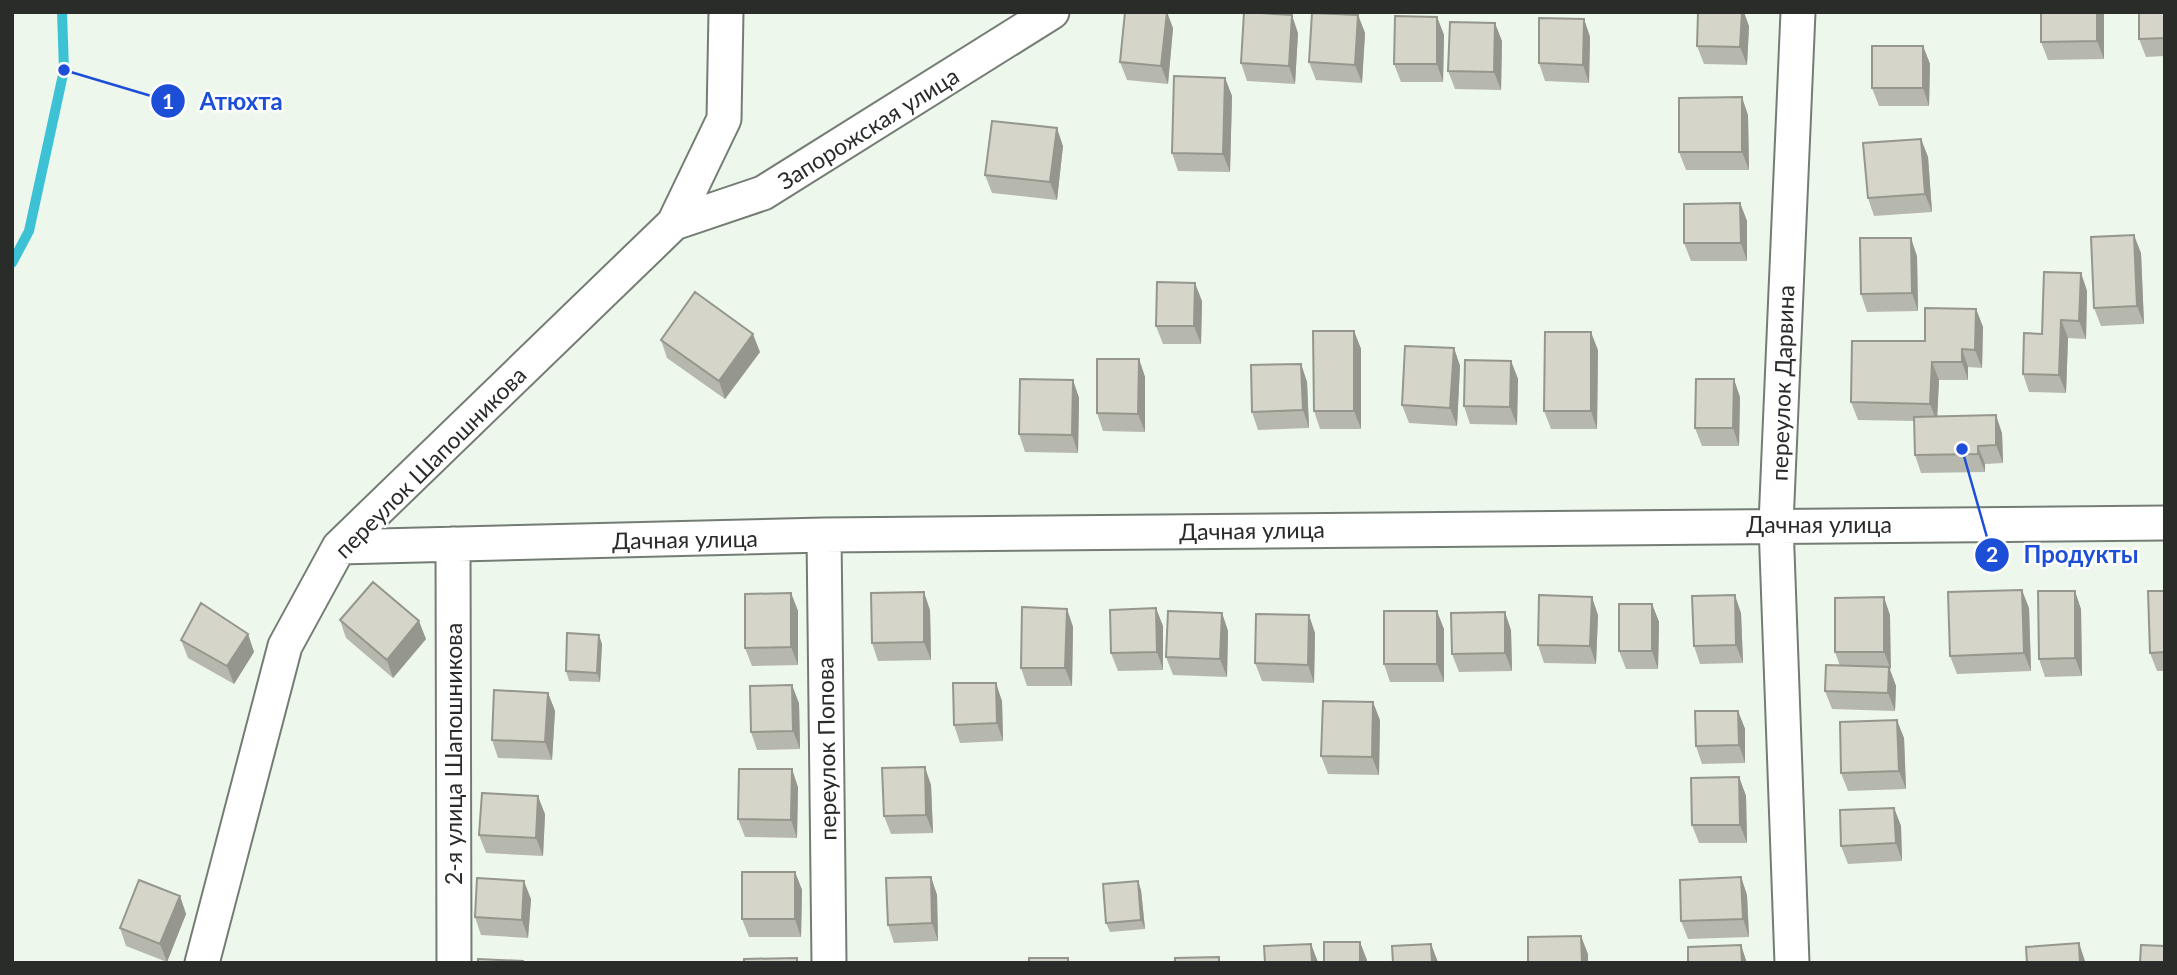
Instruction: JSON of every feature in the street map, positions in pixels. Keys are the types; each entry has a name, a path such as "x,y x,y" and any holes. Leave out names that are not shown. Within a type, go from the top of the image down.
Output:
{"street":[{"name":"переулок Шапошникова","path":"201,963 285,646 339,547 674,223 724,119 726,12"},
{"name":"Запорожская улица","path":"674,223 763,193 1052,12"},
{"name":"переулок Дарвина","path":"1792,963 1776,524 1797,12"},
{"name":"Дачная улица","path":"339,547 824,535 1776,524 2165,523"},
{"name":"переулок Попова","path":"824,535 829,963"},
{"name":"2-я улица Шапошникова","path":"453,544 454,963"}],"building":[{"path":"1125,12 1167,12 1161,66 1120,62"},
{"path":"1244,12 1292,15 1289,66 1241,63"},
{"path":"1698,12 1742,12 1740,47 1697,46"},
{"path":"2041,12 2097,12 2097,41 2041,42"},
{"path":"2139,12 2165,12 2165,38 2139,39"},
{"path":"1312,13 1358,15 1355,65 1309,62"},
{"path":"1395,16 1437,17 1437,64 1394,64"},
{"path":"1539,18 1584,19 1583,65 1539,63"},
{"path":"1450,22 1495,23 1494,72 1448,71"},
{"path":"1872,46 1923,46 1923,88 1872,88"},
{"path":"1174,76 1225,78 1223,154 1172,153"},
{"path":"1742,97 1742,152 1679,152 1679,98"},
{"path":"992,121 1057,128 1050,182 985,175"},
{"path":"1921,139 1925,194 1868,198 1863,143"},
{"path":"1740,203 1741,243 1684,243 1684,204"},
{"path":"2134,235 2137,306 2094,308 2091,237"},
{"path":"1860,238 1911,238 1912,293 1861,294"},
{"path":"2044,272 2081,273 2079,321 2061,320 2059,375 2023,374 2024,333 2042,334"},
{"path":"1157,282 1195,283 1194,326 1156,326"},
{"path":"695,292 753,334 719,381 661,340"},
{"path":"1925,308 1976,309 1975,350 1962,349 1962,362 1932,362 1930,404 1851,402 1852,341 1925,341"},
{"path":"1313,331 1354,331 1354,411 1314,411"},
{"path":"1545,332 1591,332 1591,411 1544,411"},
{"path":"1405,346 1454,348 1450,408 1402,405"},
{"path":"1097,359 1139,359 1138,414 1097,413"},
{"path":"1465,360 1511,361 1510,407 1464,406"},
{"path":"1301,364 1303,410 1252,412 1251,365"},
{"path":"1020,379 1073,380 1072,435 1019,434"},
{"path":"1696,379 1734,379 1733,428 1695,428"},
{"path":"1996,415 1996,445 1978,446 1978,454 1915,455 1914,417"},
{"path":"373,582 419,621 387,660 340,620"},
{"path":"2022,590 2024,653 1950,656 1948,592"},
{"path":"2038,591 2075,591 2075,658 2039,659"},
{"path":"2148,591 2165,591 2165,652 2150,653"},
{"path":"924,592 924,642 872,643 871,593"},
{"path":"791,593 791,647 745,648 745,594"},
{"path":"1539,595 1592,597 1590,646 1538,645"},
{"path":"1735,595 1736,645 1694,646 1692,596"},
{"path":"1884,597 1884,652 1835,652 1835,598"},
{"path":"201,603 248,634 227,666 181,640"},
{"path":"1619,604 1652,604 1652,651 1619,651"},
{"path":"1022,607 1067,609 1065,668 1021,668"},
{"path":"1156,608 1157,652 1111,653 1110,610"},
{"path":"1168,611 1222,613 1220,659 1166,657"},
{"path":"1384,611 1437,611 1437,664 1384,664"},
{"path":"1505,612 1505,653 1452,654 1451,613"},
{"path":"1256,614 1309,615 1308,665 1255,663"},
{"path":"567,633 599,635 597,673 566,671"},
{"path":"1826,665 1889,667 1888,693 1825,691"},
{"path":"953,683 996,683 997,723 954,725"},
{"path":"792,685 793,731 751,732 750,686"},
{"path":"494,690 548,693 545,742 492,740"},
{"path":"1323,701 1373,702 1372,757 1321,756"},
{"path":"1695,711 1738,711 1739,745 1696,746"},
{"path":"1897,720 1899,771 1841,773 1840,722"},
{"path":"925,767 926,815 884,816 882,768"},
{"path":"739,769 792,769 791,820 738,819"},
{"path":"1739,777 1740,825 1692,825 1691,778"},
{"path":"482,793 538,796 536,838 479,835"},
{"path":"1894,808 1896,843 1841,846 1840,810"},
{"path":"742,872 795,872 795,919 742,919"},
{"path":"931,877 932,923 888,925 886,878"},
{"path":"1741,877 1743,919 1681,921 1680,880"},
{"path":"477,878 524,881 522,920 475,917"},
{"path":"139,880 180,896 160,944 120,928"},
{"path":"1138,881 1141,920 1106,923 1103,884"},
{"path":"1581,936 1582,963 1528,963 1528,937"},
{"path":"1324,942 1360,942 1360,963 1324,963"},
{"path":"2079,943 2080,963 2027,963 2026,947"},
{"path":"1311,944 1312,963 1265,963 1264,946"},
{"path":"1431,944 1432,963 1393,963 1392,946"},
{"path":"1741,945 1742,963 1688,963 1688,947"},
{"path":"2141,945 2165,946 2165,963 2140,963"},
{"path":"1219,957 1219,963 1175,963 1175,958"},
{"path":"797,958 797,963 744,963 744,959"},
{"path":"1029,958 1068,958 1068,963 1029,963"},
{"path":"478,959 523,961 523,963 478,963"}],"waterway":[{"path":"12,263 29,231 64,70 62,12"}],"place":[{"name":"Атюхта","path":"64,70"},
{"name":"Продукты","path":"1962,449"}]}
